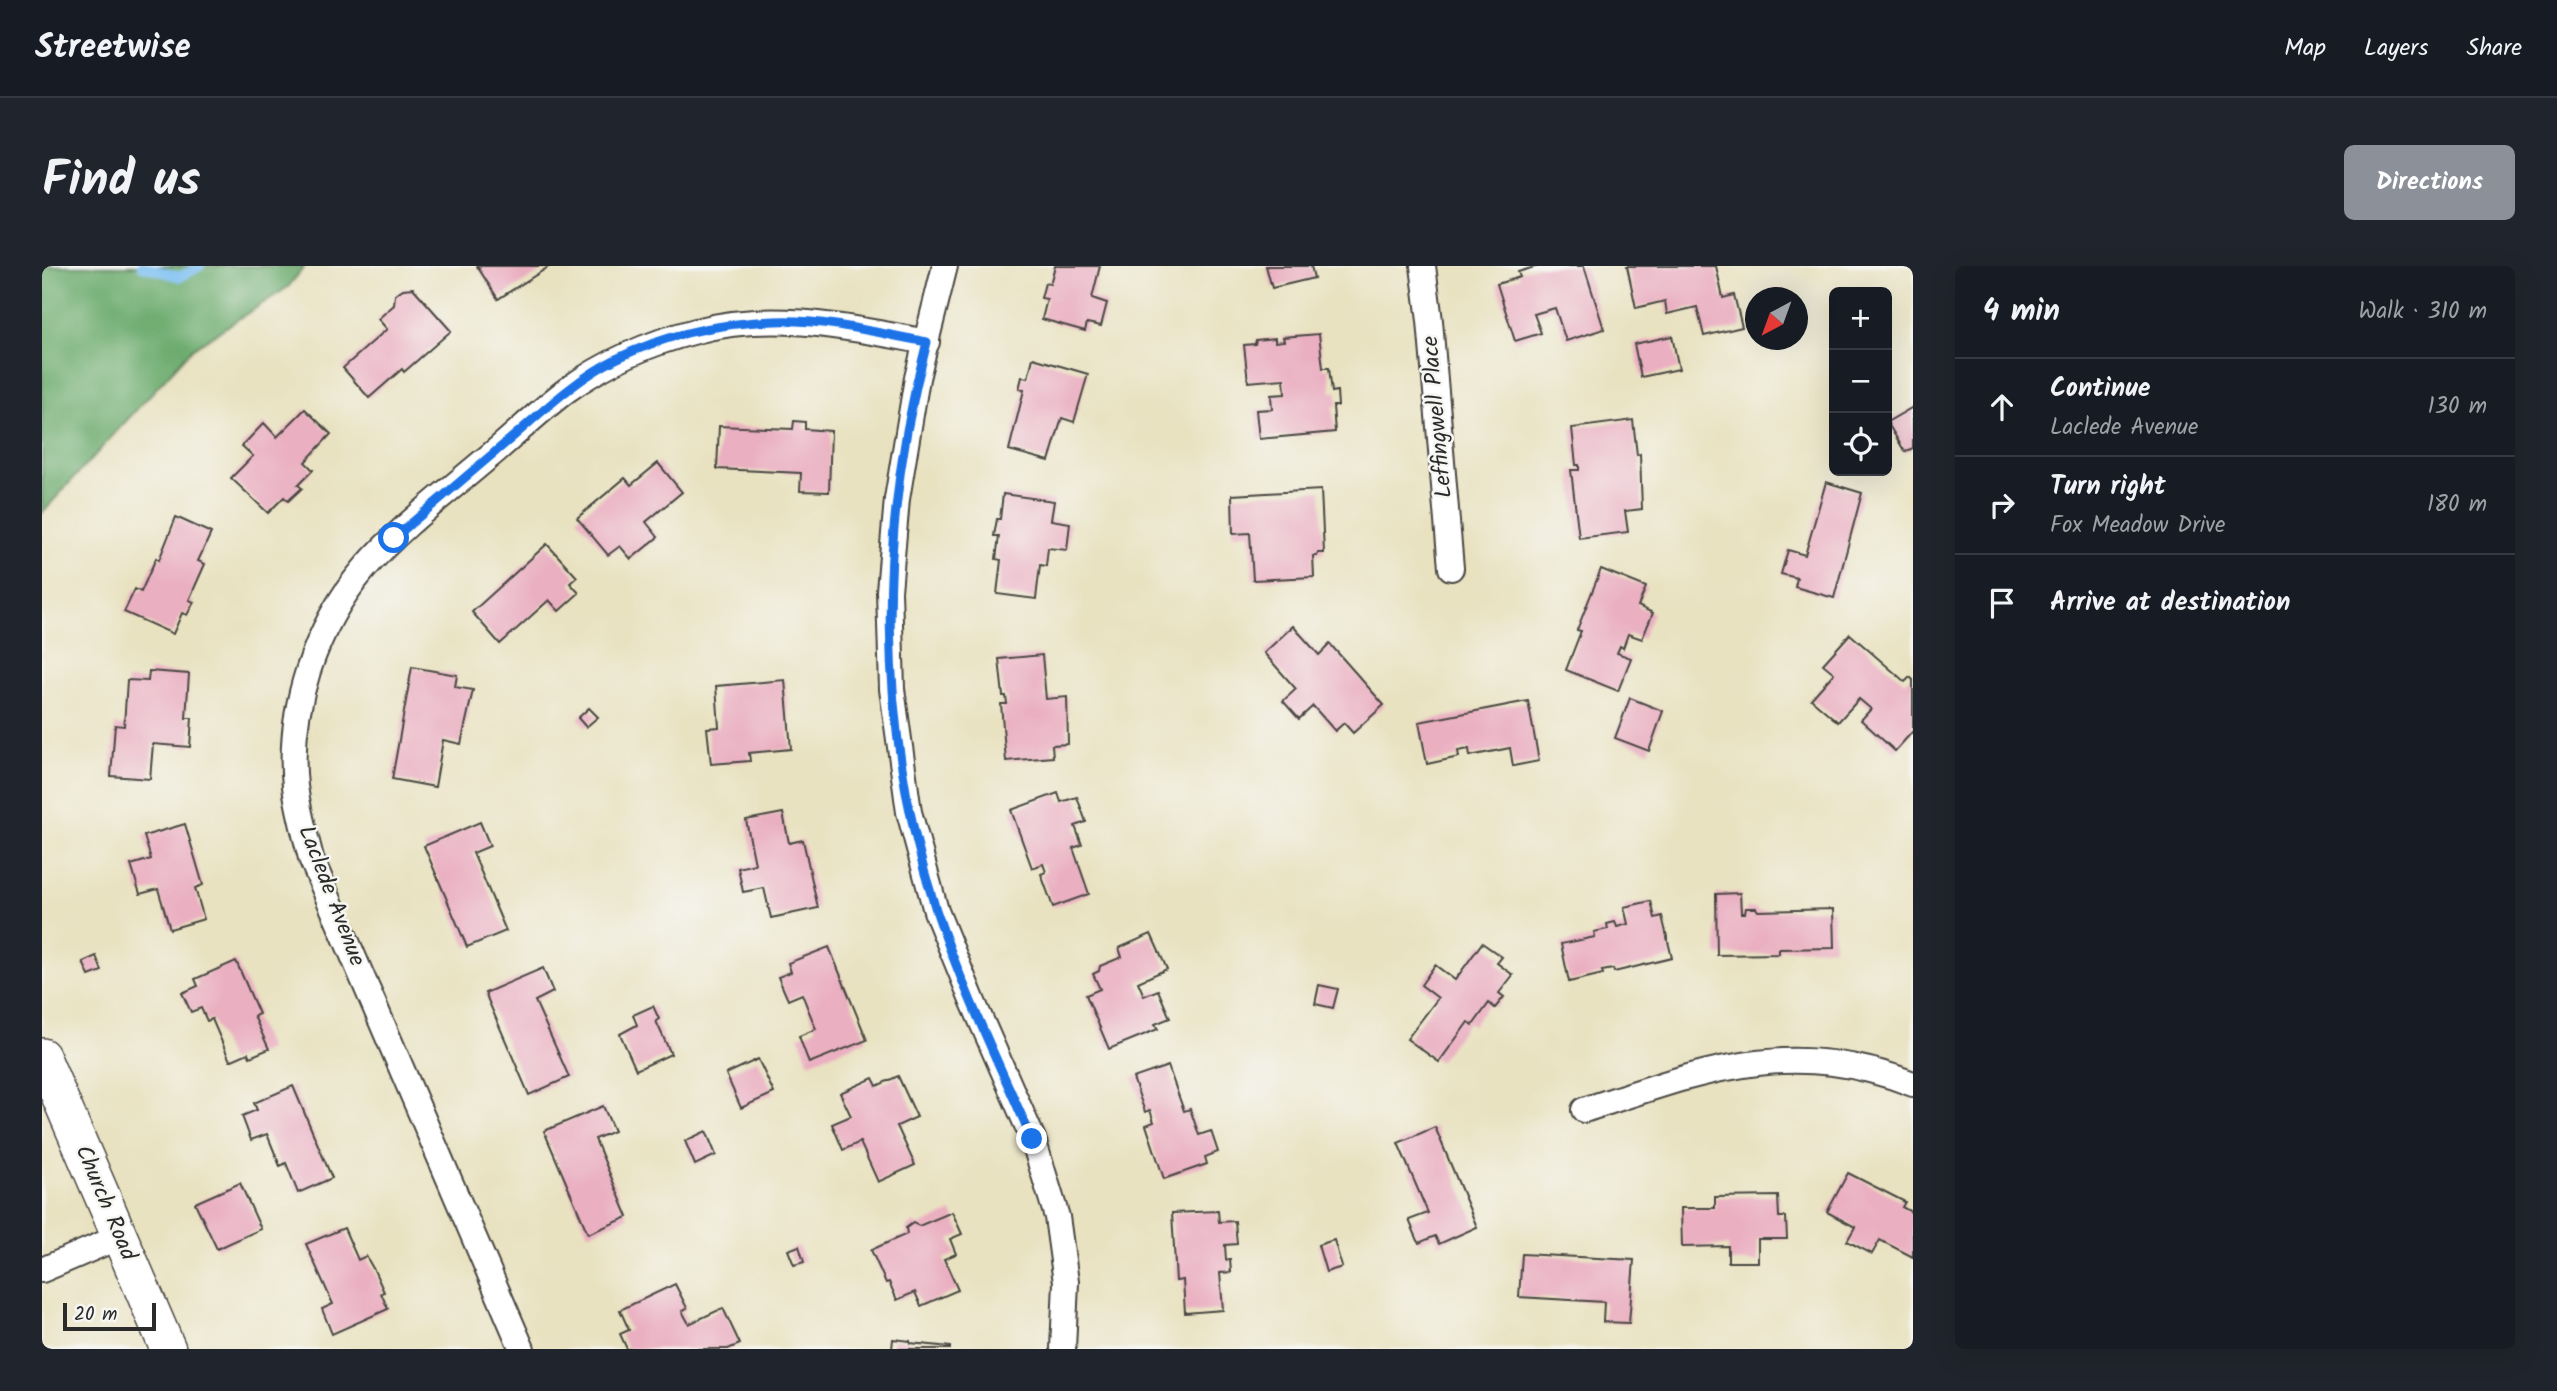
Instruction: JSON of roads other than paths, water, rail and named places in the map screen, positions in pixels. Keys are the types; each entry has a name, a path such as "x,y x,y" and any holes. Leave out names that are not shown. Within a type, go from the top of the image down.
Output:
{"main road":[{"name":"Church Road","path":"42,1056 168,1349"}],"street":[{"path":"945,266 917,378 897,499 889,591 892,688 909,812 936,911 1050,1188 1066,1282 1063,1349"},
{"name":"Leffingwell Place","path":"1423,266 1451,568"},
{"name":"Laclede Avenue","path":"522,1349 311,858 295,785 295,751 303,686 313,658 329,620 344,595 364,568 394,538 566,391 614,360 697,330 766,321 836,325 927,342"},
{"path":"1584,1110 1696,1073 1785,1060 1849,1065 1888,1074 1913,1084"},
{"path":"42,1270 119,1237"}],"waterway":[{"path":"142,266 180,277 200,266"}]}
